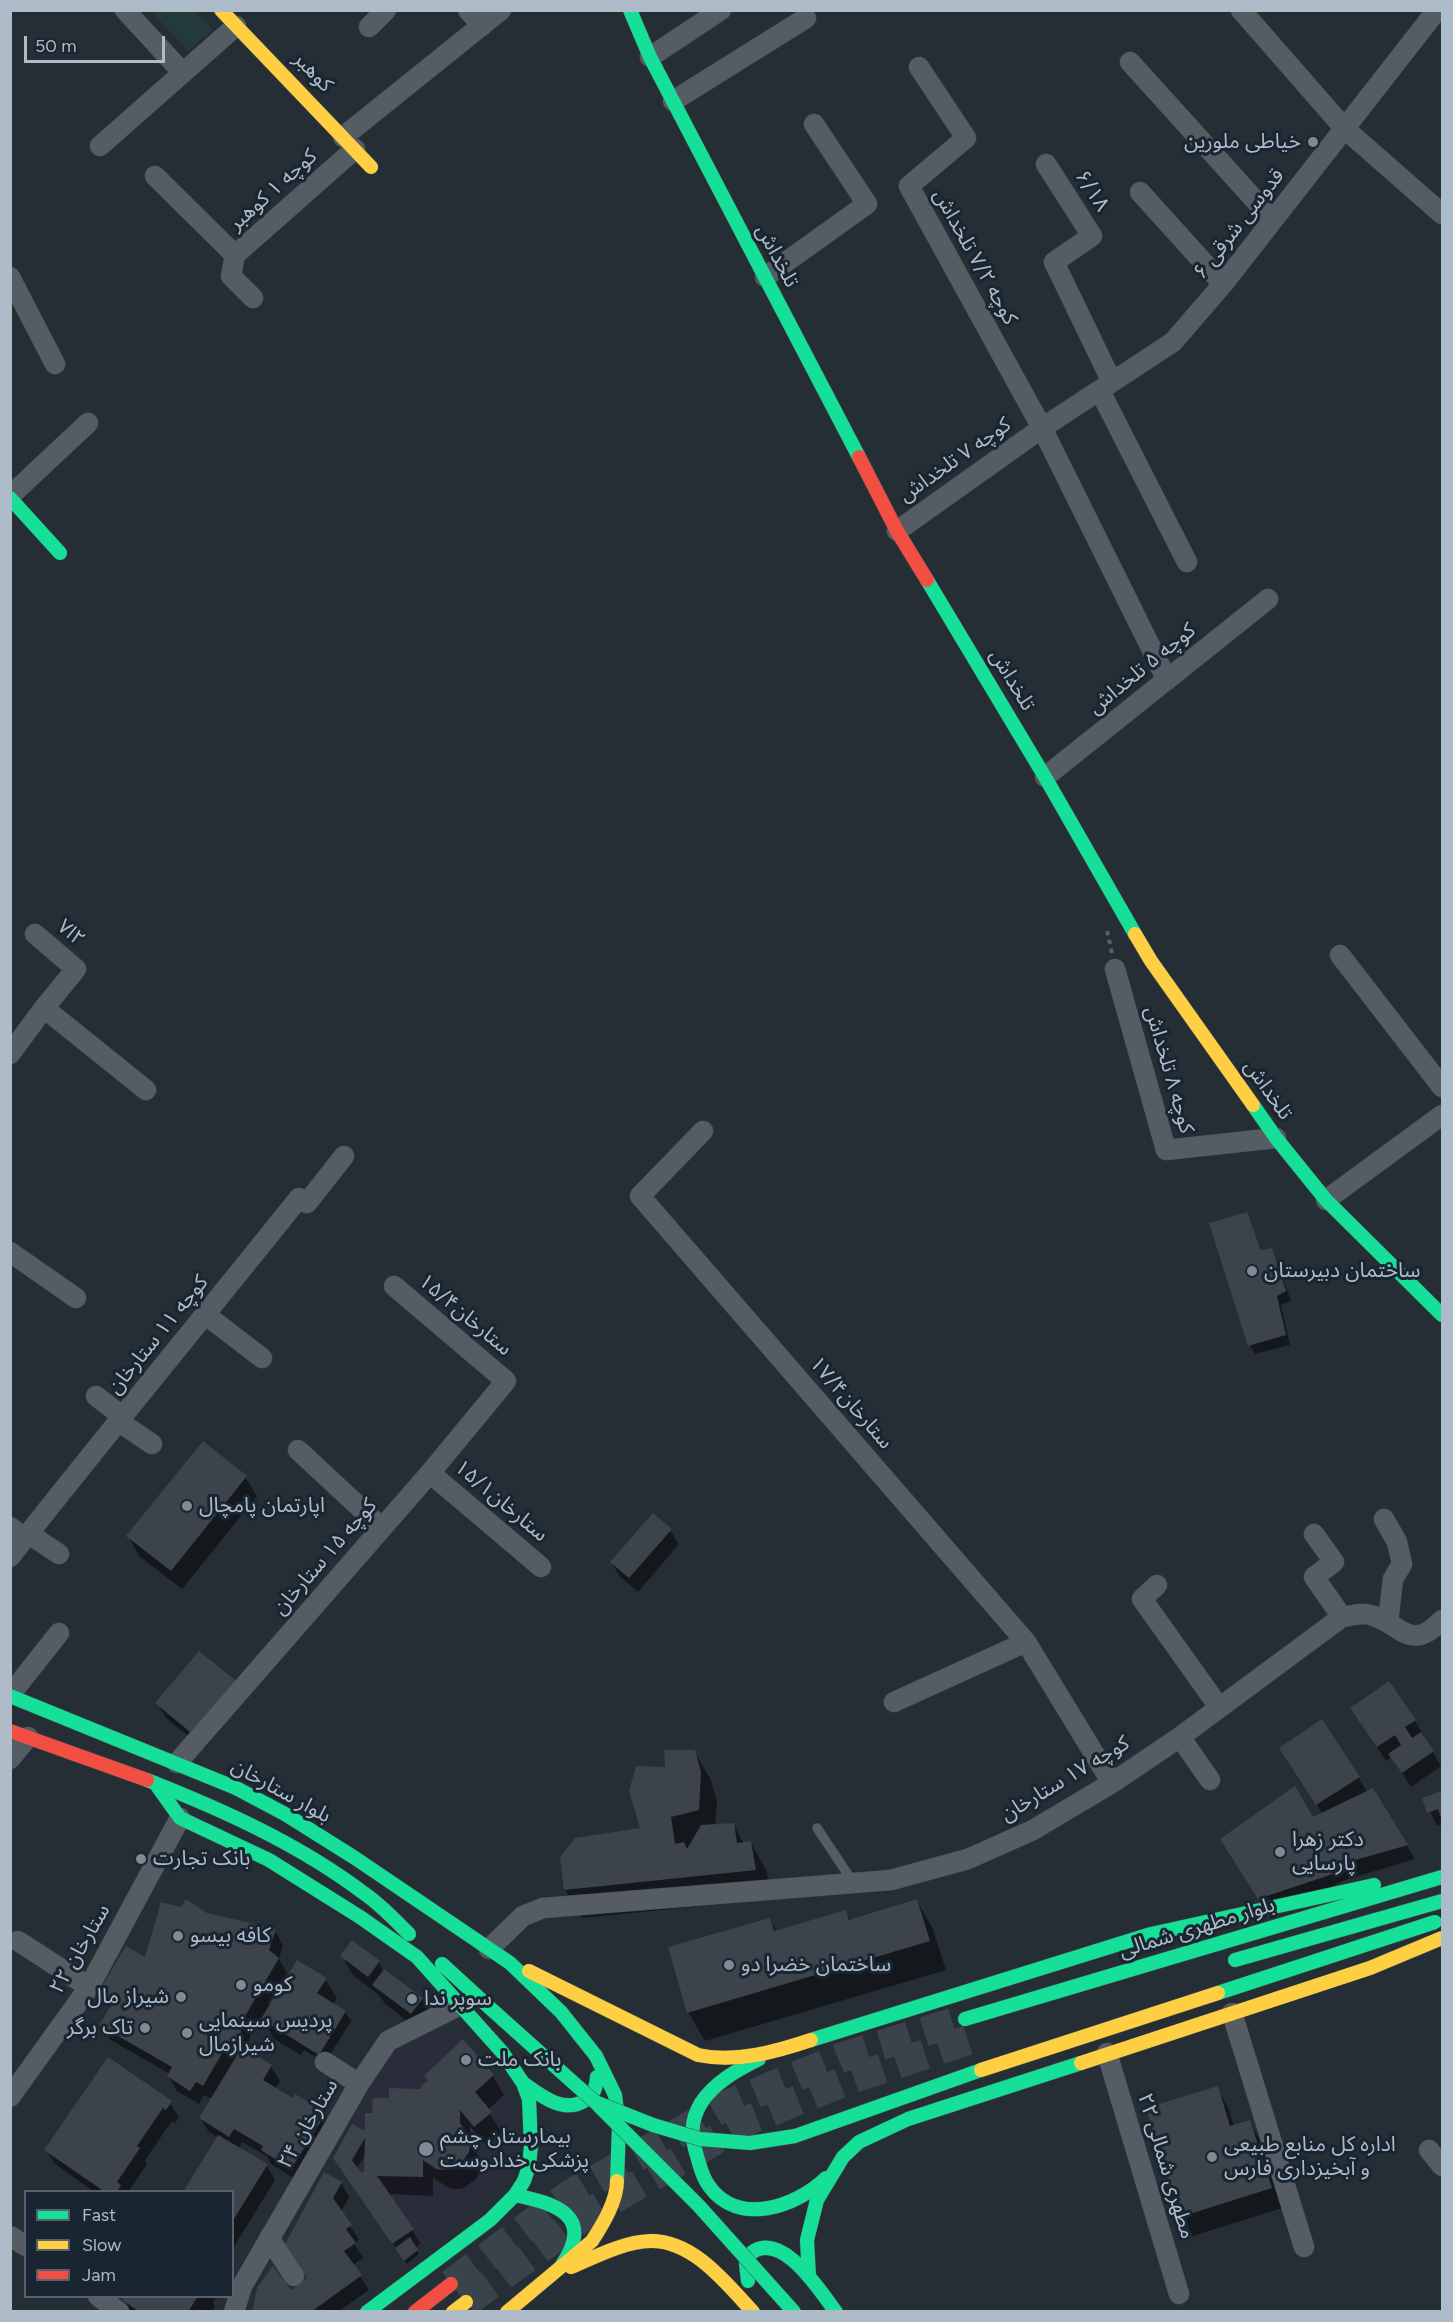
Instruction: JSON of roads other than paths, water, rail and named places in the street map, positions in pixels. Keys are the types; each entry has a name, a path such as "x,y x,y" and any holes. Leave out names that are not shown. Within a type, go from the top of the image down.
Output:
{"main road":[{"name":"کوهبر","path":"221,10 371,167"},
{"name":"تلخداش","path":"630,10 650,57 897,531 1045,777 1151,961 1276,1138 1326,1200 1443,1315"},
{"path":"10,497 60,553"},
{"name":"بلوار ستارخان","path":"10,1696 236,1788 285,1814 510,1963"},
{"path":"19,1734 155,1784 249,1824 304,1854 366,1894 640,2144 742,2250 794,2312"},
{"path":"155,1784 180,1818 269,1860 360,1917 417,1957 501,2052 523,2083 530,2099 531,2146 526,2173 515,2195 490,2220 367,2312"},
{"path":"760,2312 727,2250 691,2133 694,2116 702,2102 723,2079 768,2054 1151,1934 1286,1903 1443,1872"},
{"name":"بلوار مطهرى شمالى","path":"964,2019 1443,1877"},
{"name":"بلوار مطهرى شمالى","path":"1217,1965 1443,1901"},
{"path":"595,2102 653,2125 700,2139 750,2143 795,2136 978,2071 1439,1921"},
{"path":"703,2175 712,2191 725,2201 744,2207 779,2208 800,2200 818,2188 843,2157 859,2142 908,2119 1370,1968 1443,1938"},
{"path":"510,1963 698,2055 713,2058 768,2054"},
{"path":"507,2312 592,2241 600,2229 617,2190 619,2126 615,2095 596,2056 561,2012 510,1963"},
{"path":"523,2083 553,2103 576,2106 592,2095 597,2085 597,2073 588,2048"},
{"path":"809,2277 807,2240 817,2200 843,2157"},
{"path":"515,2195 557,2207 572,2223 574,2242 570,2254 556,2273"},
{"path":"556,2273 636,2243 650,2241 667,2243 702,2261 753,2312"},
{"path":"760,2312 748,2281 746,2259 750,2252 766,2246 788,2256 809,2277 836,2312"},
{"path":"415,2312 451,2284"},
{"path":"453,2312 466,2302"}],"street":[{"path":"125,10 183,73"},
{"path":"369,27 386,10"},
{"path":"468,10 482,26"},
{"name":"کوچه ۱ کوهبر","path":"253,298 231,276 235,255 349,143 501,10"},
{"path":"650,57 721,10"},
{"path":"1241,10 1345,129 1443,214"},
{"name":"قدوسی شرقی ۶","path":"1042,428 1173,342 1223,284 1432,17"},
{"path":"673,101 806,18"},
{"path":"100,146 236,26"},
{"path":"1130,62 1273,220"},
{"name":"کوچه ۷/۲ تلخداش","path":"920,67 966,138 909,186 1042,428"},
{"path":"765,277 867,204 814,124"},
{"name":"۶/۱۸","path":"1046,164 1092,236 1054,262 1106,386"},
{"path":"155,176 235,255"},
{"path":"1140,192 1223,284"},
{"path":"10,277 55,364"},
{"path":"1106,386 1187,562"},
{"path":"10,497 88,423"},
{"path":"1042,428 1167,680"},
{"name":"کوچه ۷ تلخداش","path":"897,531 1042,428"},
{"name":"کوچه ۵ تلخداش","path":"1045,777 1268,598"},
{"name":"۷l۲","path":"35,934 76,969 44,1008"},
{"path":"1340,955 1443,1087"},
{"name":"کوچه ۸ تلخداش","path":"1115,969 1166,1150 1276,1138"},
{"path":"10,1054 44,1008 146,1090"},
{"path":"1326,1200 1443,1115"},
{"name":"ستارخان۱۷/۴","path":"703,1131 640,1196 1026,1642 1112,1783"},
{"name":"کوچه ۱۱ ستارخان","path":"10,1557 21,1533 120,1419 299,1198 307,1203 344,1156"},
{"path":"10,1252 76,1298"},
{"name":"ستارخان۱۵/۴","path":"394,1286 506,1381"},
{"path":"206,1315 262,1358"},
{"name":"کوچه ۱۵ ستارخان","path":"177,1763 430,1473 506,1381"},
{"path":"96,1396 120,1419 152,1444"},
{"path":"298,1450 382,1528"},
{"name":"ستارخان۱۵/۱","path":"430,1473 541,1567"},
{"path":"1384,1519 1397,1542 1402,1564 1393,1579 1388,1622"},
{"path":"21,1533 58,1554"},
{"path":"1314,1534 1334,1562 1314,1577 1342,1617 1368,1613 1388,1622 1406,1635 1423,1635 1442,1622"},
{"path":"1157,1585 1142,1599 1219,1707"},
{"name":"کوچه ۱۷ ستارخان","path":"489,1949 523,1916 543,1908 891,1880 968,1859 1033,1830 1112,1783 1180,1737 1342,1617"},
{"path":"10,1696 59,1633"},
{"path":"894,1702 1026,1642"},
{"path":"10,1759 19,1734"},
{"path":"1180,1737 1210,1780"},
{"name":"۲۲ ستارخان","path":"10,2097 89,1987 180,1818"},
{"path":"18,1941 89,1987"},
{"name":"۲۴ ستارخان","path":"234,2312 242,2286 269,2238 359,2084 388,2041 458,2006"},
{"path":"1232,2013 1304,2247"},
{"name":"مطهرى شمالى ۲۲","path":"1107,2053 1179,2294"},
{"path":"325,2062 359,2084"},
{"path":"1429,2150 1443,2166"},
{"path":"10,2236 24,2245"},
{"path":"269,2238 294,2276"},
{"path":"101,2298 119,2312"}],"lane":[{"path":"817,1828 854,1884"}],"tunnel":[{"path":"451,2284 571,2194 727,2105 843,2057 965,2019"},
{"path":"466,2302 586,2215 749,2120 848,2080 974,2038"}],"place":[{"name":"خیاطی ملورین","path":"1313,142"},
{"name":"ساختمان دبیرستان","path":"1252,1271"},
{"name":"اپارتمان پامچال","path":"187,1506"},
{"name":"دکتر زهرا پارسایی","path":"1280,1852"},
{"name":"بانک تجارت","path":"141,1859"},
{"name":"کافه بیسو","path":"178,1936"},
{"name":"ساختمان خضرا دو","path":"729,1965"},
{"name":"کومو","path":"241,1985"},
{"name":"شیراز مال","path":"181,1997"},
{"name":"سوپر ندا","path":"412,1999"},
{"name":"تاک برگر","path":"145,2028"},
{"name":"پردیس سینمایی شیرازمال","path":"187,2033"},
{"name":"بانک ملت","path":"466,2060"},
{"name":"بیمارستان چشم پزشکی خدادوست","path":"426,2149"},
{"name":"اداره کل منابع طبیعى و آبخیزدارى فارس","path":"1212,2157"}]}
